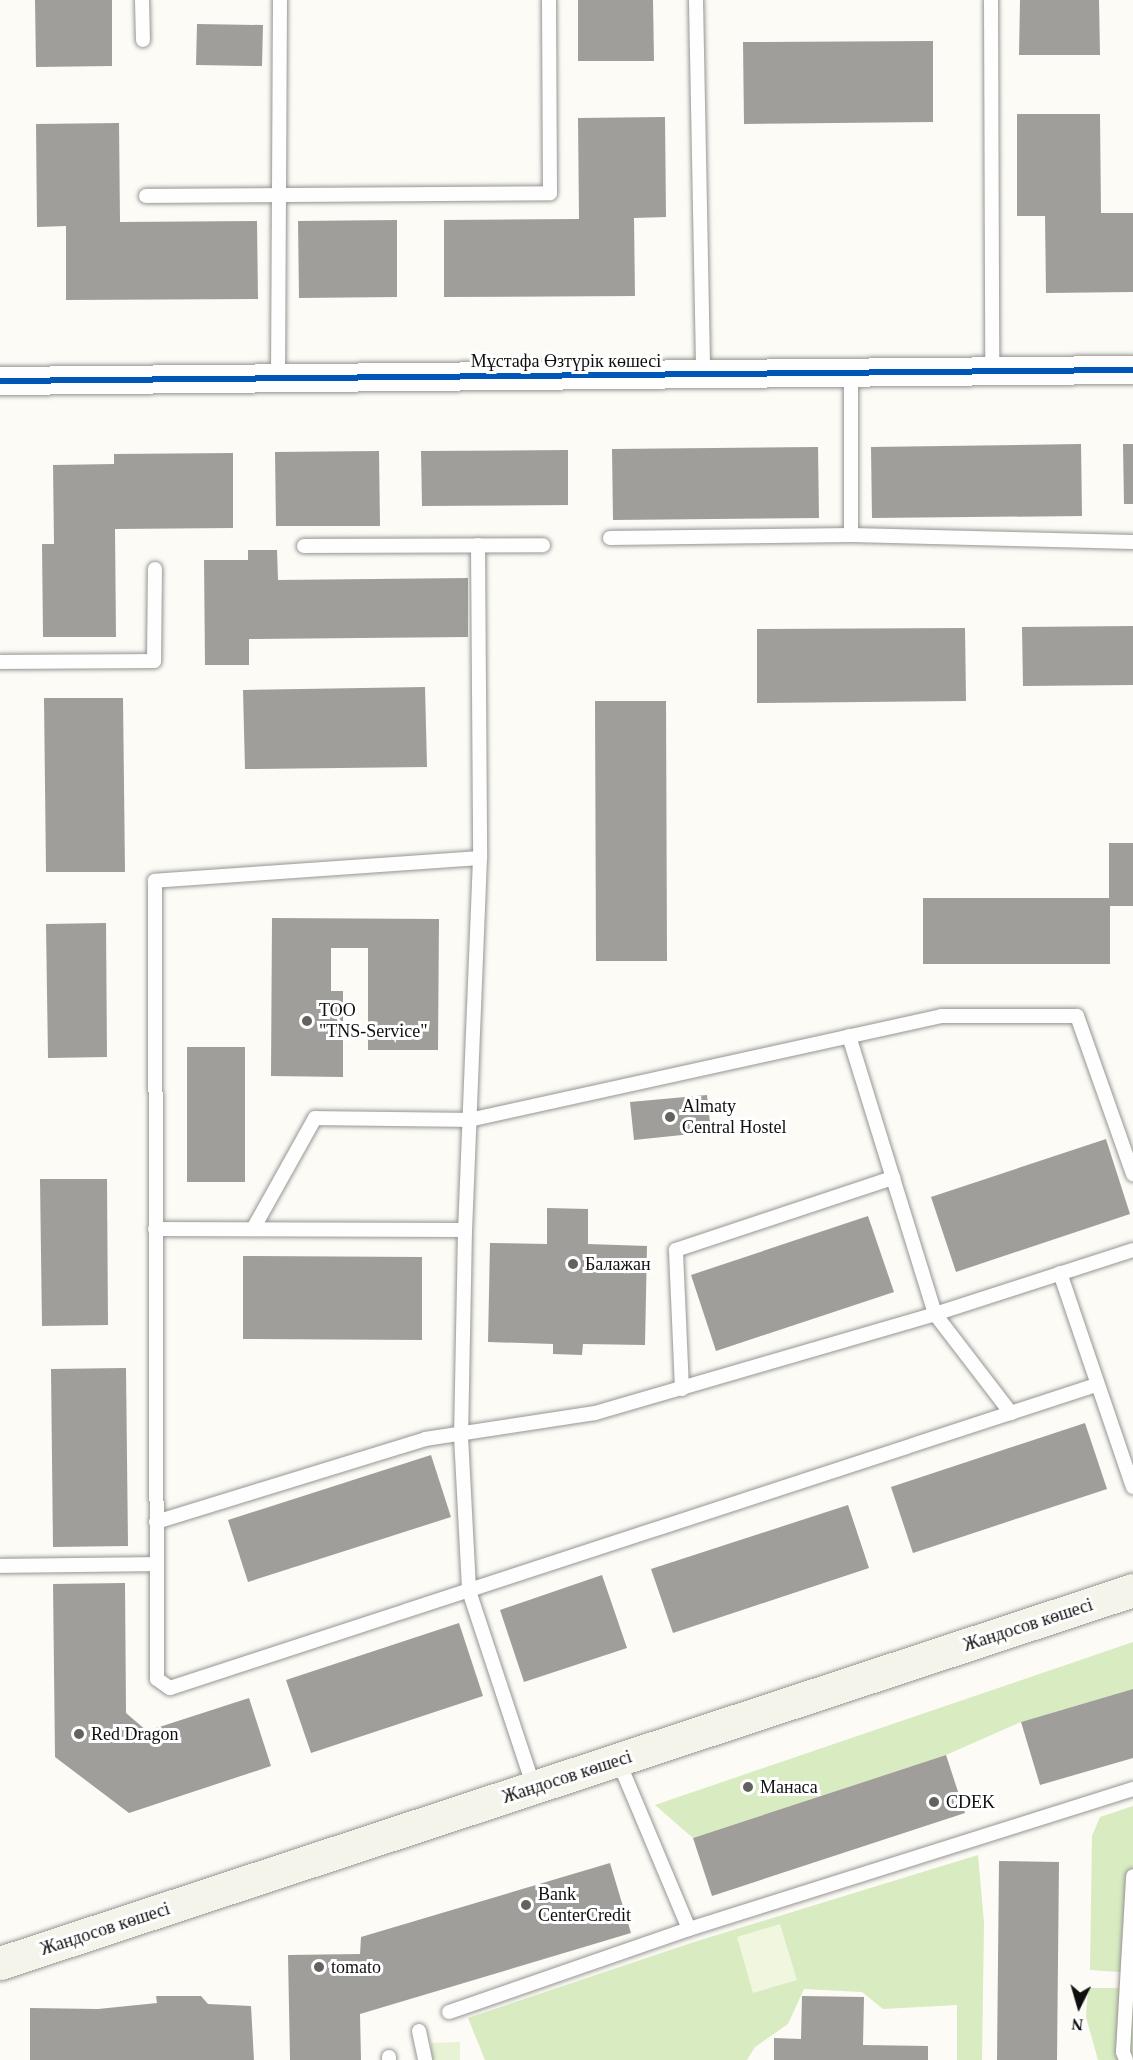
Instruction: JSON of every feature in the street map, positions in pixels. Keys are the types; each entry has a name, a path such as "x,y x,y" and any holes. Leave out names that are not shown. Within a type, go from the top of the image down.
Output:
{"main road":[{"name":"Жандосов көшесі","path":"0,1963 1133,1590"}],"street":[{"name":"Мұстафа Өзтүрік көшесі","path":"0,381 1133,370"}],"lane":[{"path":"142,0 143,40"},
{"path":"278,379 280,0"},
{"path":"146,196 550,193 549,0"},
{"path":"696,0 703,375"},
{"path":"991,0 992,372"},
{"path":"850,373 851,535"},
{"path":"610,538 851,535 1133,542"},
{"path":"478,545 480,858 465,1230 461,1436 469,1591 534,1787"},
{"path":"304,546 543,545"},
{"path":"0,662 154,661 155,569"},
{"path":"480,858 155,881 157,1679 170,1688 1096,1384"},
{"path":"253,1229 315,1118 469,1120 940,1016 1077,1016 1133,1174"},
{"path":"849,1036 935,1314 1011,1413"},
{"path":"682,1389 676,1250 893,1178"},
{"path":"155,1229 465,1230"},
{"path":"156,1522 425,1439 461,1436 595,1413 682,1389 935,1314 1133,1250"},
{"path":"1060,1273 1133,1487"},
{"path":"0,1566 157,1564"},
{"path":"618,1760 689,1929"},
{"path":"449,2012 689,1929 1133,1789"},
{"path":"1126,2060 1123,2052 1133,1875"},
{"path":"419,2031 425,2060"}],"green space":[{"path":"1133,1642 1133,1689 1021,1722 946,1755 693,1838 655,1805"},
{"path":"1133,1806 1133,1973 1090,1970 1092,1836 1100,1817"},
{"path":"978,1855 984,1923 982,2060 957,2060 957,2005 883,2009 862,1992 804,1989 788,2024 755,2047 747,2060 485,2060 468,2018 694,1942"},
{"path":"780,1924 797,1980 753,1993 737,1937"},
{"path":"1088,1988 1133,1988 1133,2060 1098,2060 1086,2017"},
{"path":"460,2042 460,2060 431,2060 431,2043"}],"building":[{"path":"35,0 112,0 112,66 36,67"},
{"path":"578,0 653,0 654,61 578,61"},
{"path":"1020,0 1099,0 1100,55 1019,55"},
{"path":"197,24 263,25 262,66 196,65"},
{"path":"933,41 933,122 744,124 743,42"},
{"path":"1017,114 1100,114 1101,213 1133,213 1133,292 1046,293 1045,216 1017,216"},
{"path":"665,117 666,217 634,218 635,296 444,297 444,220 579,219 578,118"},
{"path":"119,123 120,222 257,221 258,299 66,300 66,226 37,227 36,124"},
{"path":"397,220 397,297 299,298 298,221"},
{"path":"1081,444 1082,516 872,518 871,447"},
{"path":"1123,444 1133,444 1133,504 1124,504"},
{"path":"818,447 819,518 613,520 612,449"},
{"path":"568,450 568,505 422,506 421,451"},
{"path":"379,451 380,526 276,526 275,452"},
{"path":"233,453 233,528 115,529 116,637 43,637 42,544 54,544 53,465 114,464 114,454"},
{"path":"248,550 277,550 278,580 468,578 468,637 249,639 249,665 205,665 204,560 248,560"},
{"path":"1133,626 1133,685 1023,686 1022,627"},
{"path":"965,628 966,701 757,703 757,629"},
{"path":"425,687 427,767 245,769 243,690"},
{"path":"44,698 123,698 125,872 46,872"},
{"path":"595,701 666,701 667,961 596,961"},
{"path":"1109,843 1133,843 1133,906 1110,906 1110,964 923,964 923,898 1109,898"},
{"name":"ТОО \"TNS-Service\"","path":"272,918 439,919 438,1050 368,1050 368,948 331,948 331,991 343,991 343,1077 271,1076"},
{"path":"106,923 107,1057 48,1058 46,924"},
{"path":"187,1047 245,1047 245,1182 187,1182"},
{"name":"Almaty Central Hostel","path":"707,1095 711,1132 634,1140 630,1102"},
{"path":"1106,1139 1130,1214 956,1272 931,1197"},
{"path":"40,1179 107,1179 108,1325 42,1326"},
{"path":"547,1208 588,1209 588,1244 647,1246 645,1345 583,1344 582,1355 553,1354 553,1344 488,1342 490,1243 547,1244"},
{"path":"868,1216 894,1292 716,1351 691,1275"},
{"path":"243,1256 422,1257 422,1340 243,1339"},
{"path":"126,1368 128,1546 53,1547 51,1369"},
{"path":"1085,1423 1107,1489 913,1553 891,1487"},
{"path":"431,1455 451,1517 248,1582 228,1520"},
{"path":"848,1505 869,1568 673,1633 651,1569"},
{"path":"602,1575 627,1648 524,1682 500,1610"},
{"path":"125,1583 126,1713 147,1731 249,1698 271,1766 129,1813 55,1757 53,1584"},
{"path":"459,1623 483,1696 311,1753 286,1680"},
{"path":"1133,1689 1133,1758 1040,1785 1021,1722"},
{"path":"946,1755 965,1813 712,1896 693,1838"},
{"path":"999,1861 1059,1862 1057,2060 997,2060"},
{"path":"610,1863 631,1933 360,2014 361,2060 290,2060 288,1955 360,1954 361,1937"},
{"path":"156,1996 201,1996 208,2004 251,2006 254,2060 30,2060 30,2008 98,2009 157,2003"},
{"path":"802,1996 864,1997 863,2045 928,2046 928,2060 774,2060 774,2038 801,2039"}],"cycle path":[{"path":"0,381 1133,370"}],"place":[{"name":"ТОО \"TNS-Service\"","path":"307,1021"},
{"name":"Almaty Central Hostel","path":"670,1117"},
{"name":"Балажан","path":"573,1264"},
{"name":"Red Dragon","path":"79,1734"},
{"name":"Манаса","path":"748,1787"},
{"name":"CDEK","path":"934,1802"},
{"name":"Bank CenterCredit","path":"526,1905"},
{"name":"tomato","path":"319,1967"}]}
